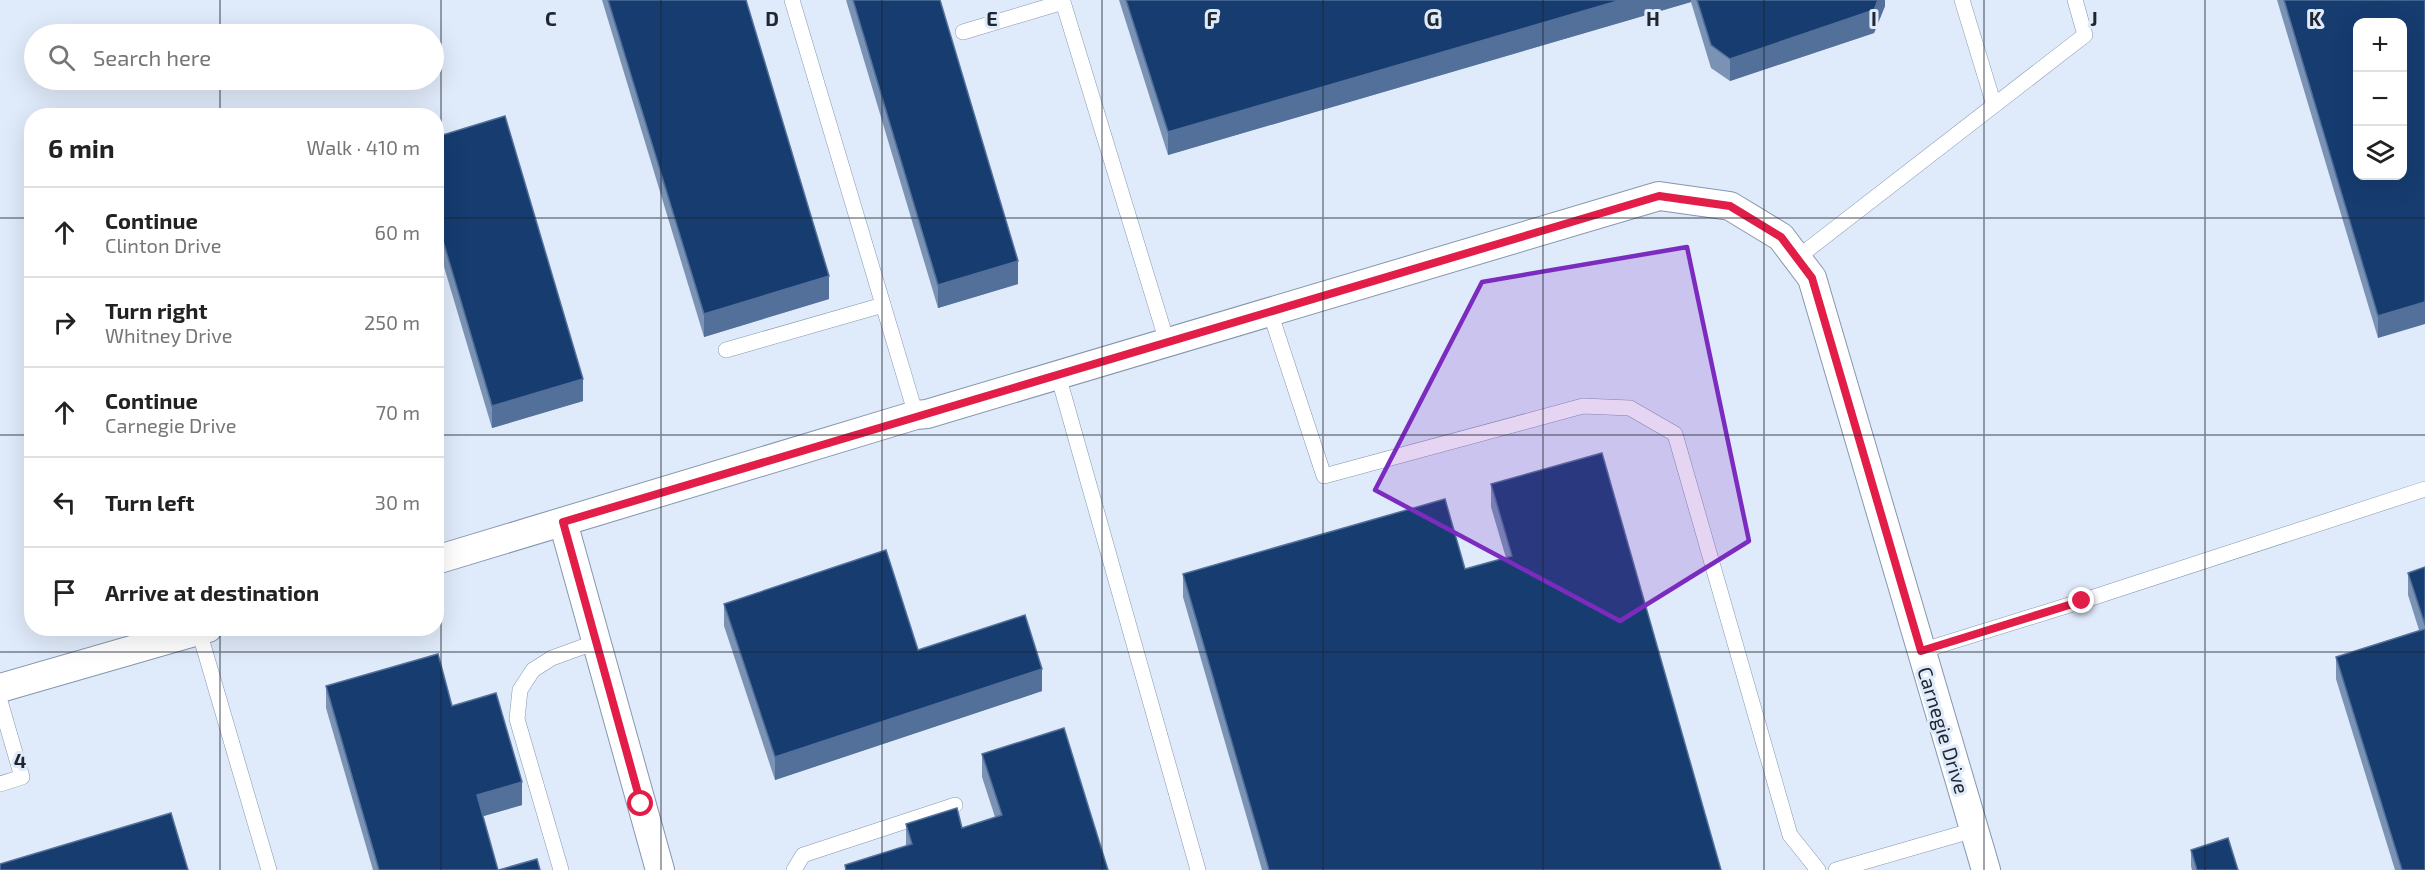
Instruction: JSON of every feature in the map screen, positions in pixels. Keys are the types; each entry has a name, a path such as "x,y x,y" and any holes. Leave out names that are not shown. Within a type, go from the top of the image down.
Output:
{"street":[{"path":"444,559 916,415 1659,196 1730,206 1781,237 1804,268"},
{"name":"Carnegie Drive","path":"1804,268 1986,870"},
{"path":"563,522 660,870"},
{"path":"0,688 182,636"}],"lane":[{"path":"792,0 916,415"},
{"path":"1962,0 1994,105"},
{"path":"1804,268 1994,105 2085,36 2075,0"},
{"path":"963,32 1063,2 1167,342"},
{"path":"726,350 883,305"},
{"path":"1270,312 1324,476 1584,406 1630,408 1675,434 1790,835 1818,870"},
{"path":"1058,375 1198,870"},
{"path":"1921,651 2425,489"},
{"path":"205,636 269,870"},
{"path":"561,870 517,719 520,690 533,669 552,658 596,642"},
{"path":"0,701 22,777 0,784"},
{"path":"794,870 803,855 955,805"},
{"path":"1836,870 1974,830"}],"highlighted area":[{"path":"1687,247 1749,541 1620,621 1375,490 1482,282"}],"building":[{"path":"608,0 746,0 829,276 704,314"},
{"path":"853,0 940,0 1018,261 938,285"},
{"path":"1126,0 1621,0 1168,132"},
{"path":"1697,0 1878,0 1874,10 1730,59 1711,45"},
{"path":"2284,0 2425,0 2425,302 2378,316"},
{"path":"505,116 583,379 492,406 444,244 444,135"},
{"path":"1602,453 1721,870 1269,870 1183,574 1445,499 1465,569 1512,556 1491,484"},
{"path":"886,550 918,650 1025,615 1042,669 775,757 724,604"},
{"path":"2425,567 2425,625 2408,573"},
{"path":"2425,629 2425,870 2402,870 2336,657"},
{"path":"438,654 452,706 496,693 522,782 477,795 498,870 379,870 326,686"},
{"path":"1064,728 1108,870 846,870 845,865 912,844 906,824 957,808 962,828 1002,815 982,754"},
{"path":"171,813 188,870 0,870 0,864"},
{"path":"2228,838 2238,870 2197,870 2191,850"},
{"path":"537,859 540,870 499,870"}],"route":[{"path":"641,804 563,522 916,415 927,414 1659,196 1730,206 1781,237 1812,278 1921,651 2082,601"}]}
